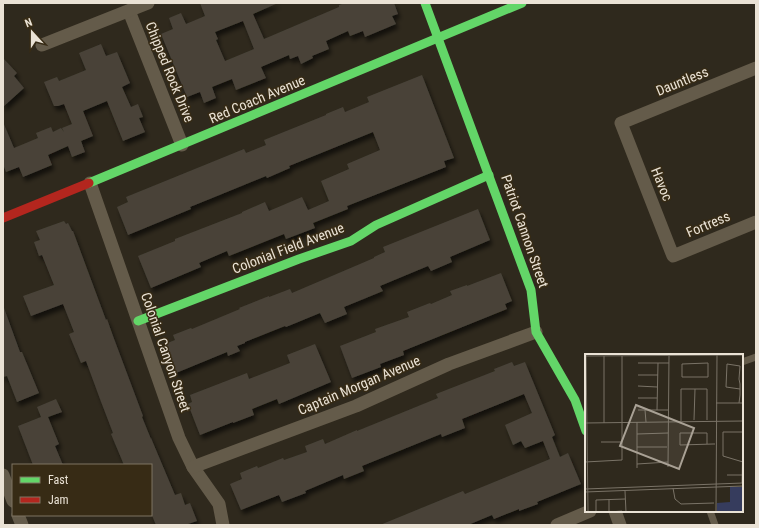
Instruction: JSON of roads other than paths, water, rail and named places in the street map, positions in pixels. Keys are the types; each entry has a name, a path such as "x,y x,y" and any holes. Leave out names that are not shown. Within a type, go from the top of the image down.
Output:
{"street":[{"path":"42,45 148,3"},
{"name":"Patriot Cannon Street","path":"425,3 531,290 536,332 575,400 585,428"},
{"name":"Red Coach Avenue","path":"3,218 522,3"},
{"name":"Chipped Rock Drive","path":"129,11 182,145"},
{"name":"Dauntless","path":"620,123 756,68"},
{"name":"Havoc","path":"620,123 673,256"},
{"name":"Colonial Field Avenue","path":"138,321 299,259 351,241 376,225 489,175"},
{"name":"Colonial Canyon Street","path":"90,183 179,438 193,467 218,504 223,525"},
{"name":"Fortress","path":"673,256 756,222"},
{"name":"Captain Morgan Avenue","path":"193,467 356,406 449,364 536,332"},
{"path":"3,476 12,498"},
{"path":"558,525 588,512"},
{"path":"615,512 620,525"}],"lane":[{"path":"743,362 756,357"},
{"path":"710,512 715,525"}]}
